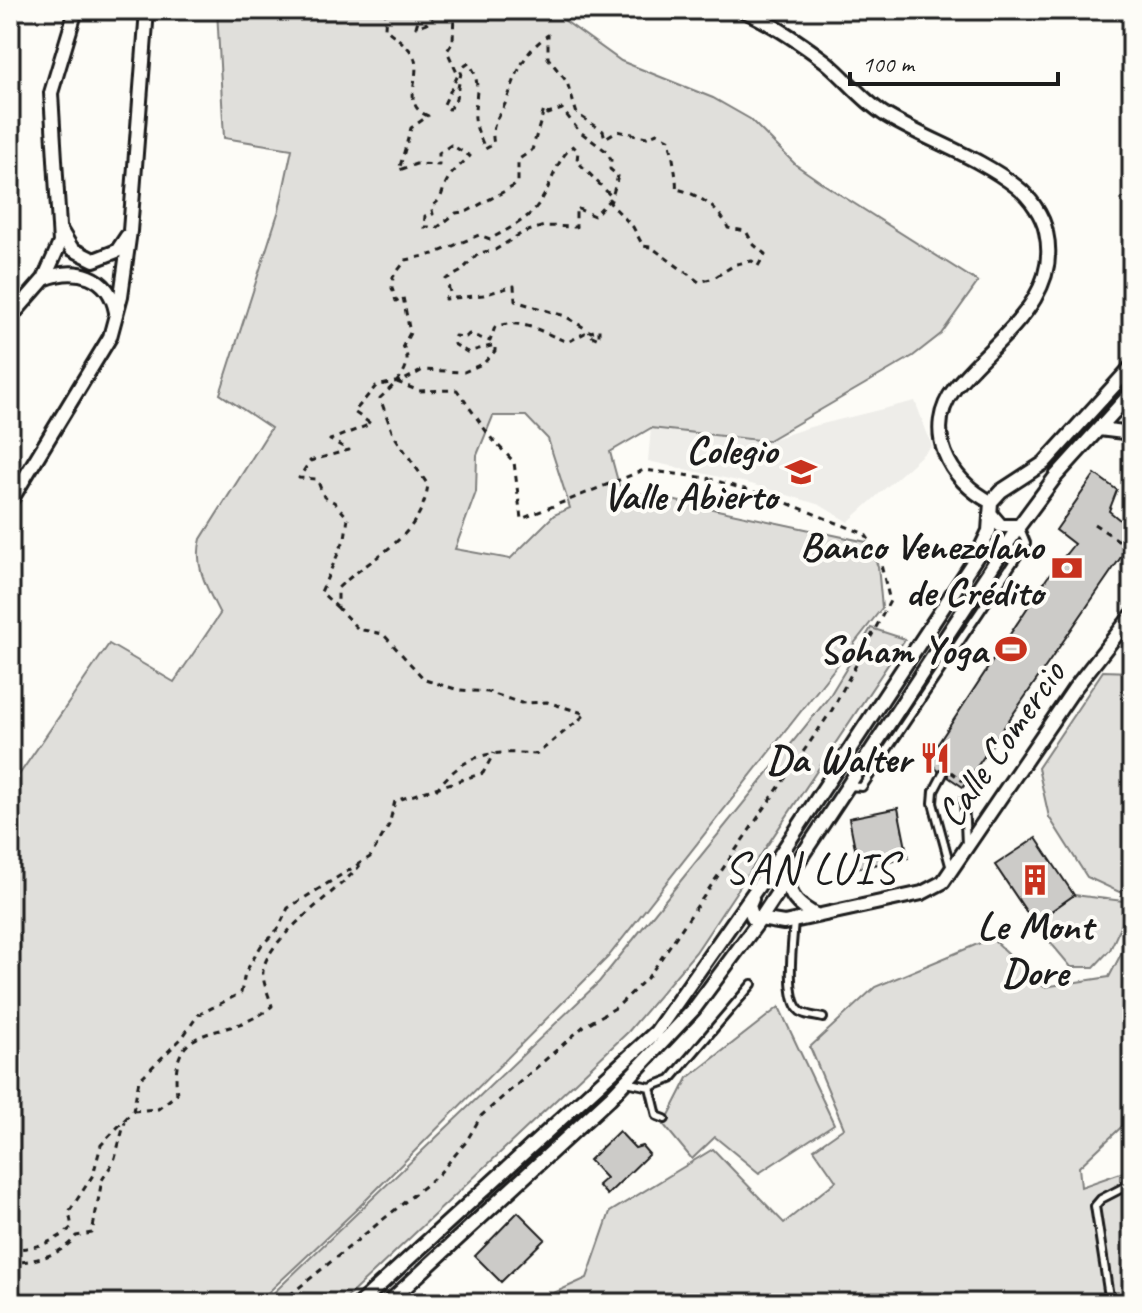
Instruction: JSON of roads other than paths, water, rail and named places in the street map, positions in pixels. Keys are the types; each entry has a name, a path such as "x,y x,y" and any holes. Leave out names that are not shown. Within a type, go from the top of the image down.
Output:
{"street":[{"path":"10,318 44,279 57,256 61,228 51,93 76,10"},
{"path":"10,502 110,337 117,319 130,231 147,10"},
{"path":"742,10 825,62 859,96 884,114 1018,187 1039,214 1048,249 1043,282 1028,310 954,389 940,425 943,452 949,466 991,508 1001,526 1019,526"},
{"path":"61,228 67,245 94,260 117,251 130,231"},
{"path":"44,279 64,272 95,278 107,288 117,319"},
{"path":"360,1303 624,1065 656,1032 754,892 977,556 986,541 991,508 1004,488 1044,463 1132,366"},
{"path":"388,1303 670,1038 759,921 1019,526 1056,476 1132,392"},
{"path":"1099,429 1132,433"},
{"path":"10,495 20,485"},
{"name":"Calle Comercio","path":"759,921 794,920 922,893 943,882 1074,689 1132,615"},
{"path":"791,871 788,883 794,899 816,915"},
{"path":"754,892 750,912 759,921"},
{"path":"707,958 723,954 724,970"}],"lane":[{"path":"943,774 934,791 933,803 951,870"},
{"path":"964,798 966,849"},
{"path":"794,920 790,966 796,1006 800,1012 823,1018"},
{"path":"626,1082 650,1087 671,1079 752,984"},
{"path":"650,1087 653,1109 657,1116 665,1119"},
{"path":"1110,1303 1095,1206 1101,1199 1132,1183"}],"place":[{"name":"Colegio Valle Abierto","path":"801,472"},
{"name":"Banco Venezolano de Crédito","path":"1067,568"},
{"name":"Soham Yoga","path":"1011,649"},
{"name":"Da Walter","path":"935,758"},
{"name":"Le Mont Dore","path":"1035,880"}],"district":[{"name":"SAN LUIS","path":"811,868"}]}
